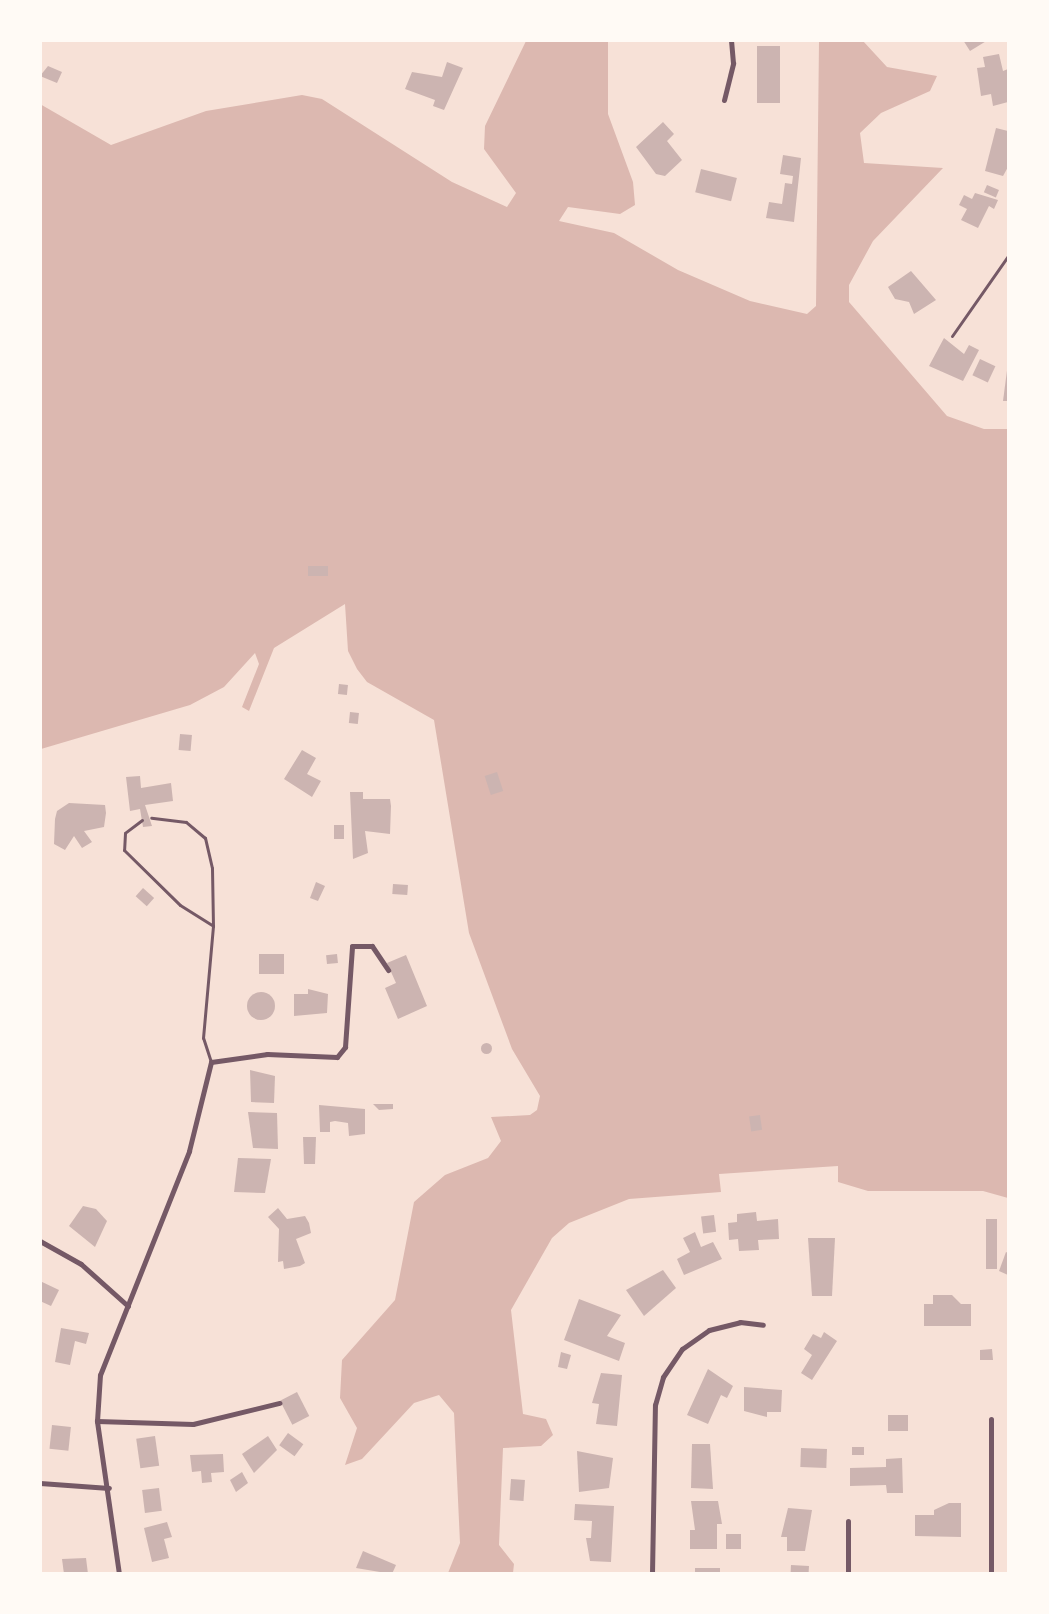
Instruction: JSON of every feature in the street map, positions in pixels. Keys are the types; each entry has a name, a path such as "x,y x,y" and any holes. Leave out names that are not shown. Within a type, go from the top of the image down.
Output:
{"street":[{"path":"724,100 733,63 731,40"},
{"path":"119,1574 109,1488 97,1421 100,1375 189,1151 211,1062 267,1054 338,1057 345,1047 352,946 372,945 388,970"},
{"path":"40,1241 81,1264 128,1306"},
{"path":"652,1574 655,1405 663,1377 682,1349 708,1330 740,1322 763,1325"},
{"path":"97,1421 193,1424 279,1403"},
{"path":"991,1419 991,1574"},
{"path":"40,1483 109,1488"},
{"path":"848,1521 848,1574"}],"lane":[{"path":"952,336 1008,256"},
{"path":"151,818 186,822 206,838 212,868 213,927 203,1038 211,1062"},
{"path":"142,820 125,833 124,850 180,905 213,927"}],"shaded area":[{"path":"526,41 608,41 608,114 633,182 635,205 620,214 568,207 559,221 614,233 678,270 750,301 807,314 816,306 819,41 863,41 887,67 937,76 930,91 881,113 860,133 864,163 943,168 873,241 849,285 849,302 947,416 984,429 1008,429 1008,1198 983,1191 868,1191 838,1182 838,1166 719,1174 721,1192 629,1199 569,1223 552,1238 511,1310 523,1414 546,1419 553,1435 541,1446 503,1448 499,1545 514,1564 513,1573 448,1573 460,1543 454,1413 439,1395 414,1403 362,1459 345,1465 357,1428 340,1398 342,1360 395,1300 414,1202 445,1175 488,1158 501,1141 491,1117 530,1115 537,1110 540,1096 512,1049 469,933 434,720 367,682 357,669 348,651 345,604 274,648 249,711 242,707 259,664 255,653 224,687 190,705 41,749 40,104 111,145 206,111 302,95 322,99 452,182 507,207 516,193 484,149 485,126"}],"building":[{"path":"963,40 988,40 970,51"},
{"path":"757,46 780,46 780,103 757,103"},
{"path":"999,54 1003,71 1008,69 1008,102 993,106 991,94 981,96 977,68 985,67 983,57"},
{"path":"447,62 463,68 444,110 433,106 435,100 405,89 412,72 442,77"},
{"path":"48,66 62,72 57,83 40,76"},
{"path":"663,122 674,134 667,141 682,160 665,176 656,174 636,147"},
{"path":"996,128 1008,131 1008,167 1003,176 985,171"},
{"path":"783,155 801,158 794,222 766,218 769,202 782,204 785,183 792,184 793,176 780,174"},
{"path":"701,169 737,178 731,201 695,192"},
{"path":"987,185 999,190 996,197 984,192"},
{"path":"975,193 998,200 994,209 989,206 978,228 961,220 967,209 959,205 964,195 972,199"},
{"path":"911,271 936,300 914,314 909,302 895,299 888,287"},
{"path":"944,338 964,354 969,345 979,350 963,381 929,366"},
{"path":"980,359 995,366 988,382 972,375"},
{"path":"1008,363 1008,401 1003,401"},
{"path":"308,566 328,566 328,576 308,576"},
{"path":"339,684 348,685 347,695 338,694"},
{"path":"350,712 359,713 358,724 349,723"},
{"path":"180,734 192,735 191,751 179,750"},
{"path":"302,750 316,758 307,774 321,781 312,797 284,779"},
{"path":"497,772 503,791 491,795 485,776"},
{"path":"140,776 141,788 171,783 173,801 145,805 152,826 143,827 140,809 130,811 126,777"},
{"path":"350,792 363,792 363,799 390,799 391,806 390,834 365,831 368,853 353,859"},
{"path":"69,803 105,805 106,813 104,827 84,831 92,842 82,848 74,836 65,850 54,844 55,819 57,811"},
{"path":"334,825 344,825 344,839 334,839"},
{"path":"316,882 325,886 318,901 310,898"},
{"path":"393,884 408,885 407,895 392,894"},
{"path":"143,888 154,898 147,906 136,896"},
{"path":"259,954 284,954 284,974 259,974"},
{"path":"337,954 338,963 327,964 326,955"},
{"path":"406,955 427,1006 398,1019 385,988 396,983 387,963"},
{"path":"308,989 328,994 327,1013 294,1016 294,994 308,994"},
{"path":"261,992 271,996 275,1006 271,1016 261,1020 251,1016 247,1006 251,996"},
{"path":"486,1042 492,1048 486,1054 480,1048"},
{"path":"250,1070 275,1076 274,1103 251,1102"},
{"path":"373,1104 393,1104 393,1109 379,1110"},
{"path":"319,1105 365,1109 365,1134 349,1136 348,1123 335,1121 330,1122 330,1132 320,1132"},
{"path":"248,1112 277,1113 278,1149 253,1148"},
{"path":"760,1115 762,1130 751,1131 749,1117"},
{"path":"303,1137 316,1137 315,1164 304,1164"},
{"path":"238,1158 271,1159 265,1193 234,1192"},
{"path":"83,1206 96,1209 107,1221 95,1247 69,1226"},
{"path":"278,1208 287,1219 305,1216 309,1223 311,1233 296,1239 305,1263 300,1266 284,1269 283,1261 278,1262 279,1229 268,1217"},
{"path":"756,1212 757,1221 778,1219 779,1239 758,1240 759,1250 739,1251 738,1239 729,1240 728,1223 737,1222 737,1214"},
{"path":"714,1215 716,1232 703,1233 701,1217"},
{"path":"986,1219 997,1219 997,1269 986,1269"},
{"path":"695,1232 701,1247 713,1242 722,1259 684,1275 677,1259 690,1252 683,1238"},
{"path":"808,1238 835,1238 832,1296 812,1296"},
{"path":"1006,1252 1008,1253 1008,1275 999,1271"},
{"path":"663,1270 676,1288 644,1316 626,1290"},
{"path":"40,1281 59,1290 51,1306 40,1301"},
{"path":"933,1295 952,1295 961,1304 971,1304 971,1326 924,1326 924,1304 933,1304"},
{"path":"579,1299 621,1315 607,1336 625,1343 619,1361 564,1340"},
{"path":"61,1328 89,1333 86,1344 75,1341 70,1365 55,1362"},
{"path":"824,1332 837,1341 812,1380 801,1373 812,1355 804,1349 813,1334 821,1338"},
{"path":"992,1349 993,1360 980,1360 980,1350"},
{"path":"561,1352 571,1355 567,1369 558,1367"},
{"path":"708,1369 733,1386 727,1398 721,1395 708,1424 687,1415"},
{"path":"601,1373 622,1375 617,1426 596,1424 599,1404 592,1403"},
{"path":"744,1387 782,1390 781,1412 767,1412 767,1417 744,1411"},
{"path":"297,1392 309,1416 292,1425 280,1401"},
{"path":"888,1415 908,1415 908,1431 888,1431"},
{"path":"52,1425 71,1427 68,1451 49,1449"},
{"path":"288,1433 303,1444 295,1456 279,1445"},
{"path":"155,1436 159,1466 140,1468 136,1439"},
{"path":"268,1436 277,1450 254,1473 242,1454"},
{"path":"692,1444 710,1444 713,1489 691,1488"},
{"path":"852,1447 864,1447 864,1455 852,1455"},
{"path":"801,1448 827,1449 826,1468 800,1467"},
{"path":"577,1451 613,1458 609,1488 579,1492"},
{"path":"223,1454 224,1472 211,1473 212,1482 202,1483 201,1471 192,1472 190,1455"},
{"path":"902,1458 903,1493 887,1493 886,1485 850,1486 850,1468 886,1467 886,1459"},
{"path":"242,1472 248,1483 236,1492 230,1480"},
{"path":"511,1479 525,1480 524,1501 510,1500"},
{"path":"159,1488 162,1511 145,1513 142,1490"},
{"path":"691,1501 718,1501 722,1524 717,1524 717,1549 690,1549 690,1530 695,1530"},
{"path":"949,1503 961,1503 961,1537 915,1536 915,1515 934,1515 934,1510"},
{"path":"575,1504 614,1506 611,1562 590,1561 586,1538 591,1538 592,1521 574,1520"},
{"path":"788,1508 812,1510 805,1551 787,1551 787,1537 781,1537"},
{"path":"167,1522 172,1537 164,1539 169,1558 152,1562 144,1528"},
{"path":"726,1534 741,1534 741,1549 726,1549"},
{"path":"363,1551 396,1565 392,1574 356,1568"},
{"path":"86,1558 88,1574 64,1574 62,1559"},
{"path":"791,1565 809,1566 809,1574 791,1574"},
{"path":"695,1568 720,1568 720,1574 695,1574"}]}
